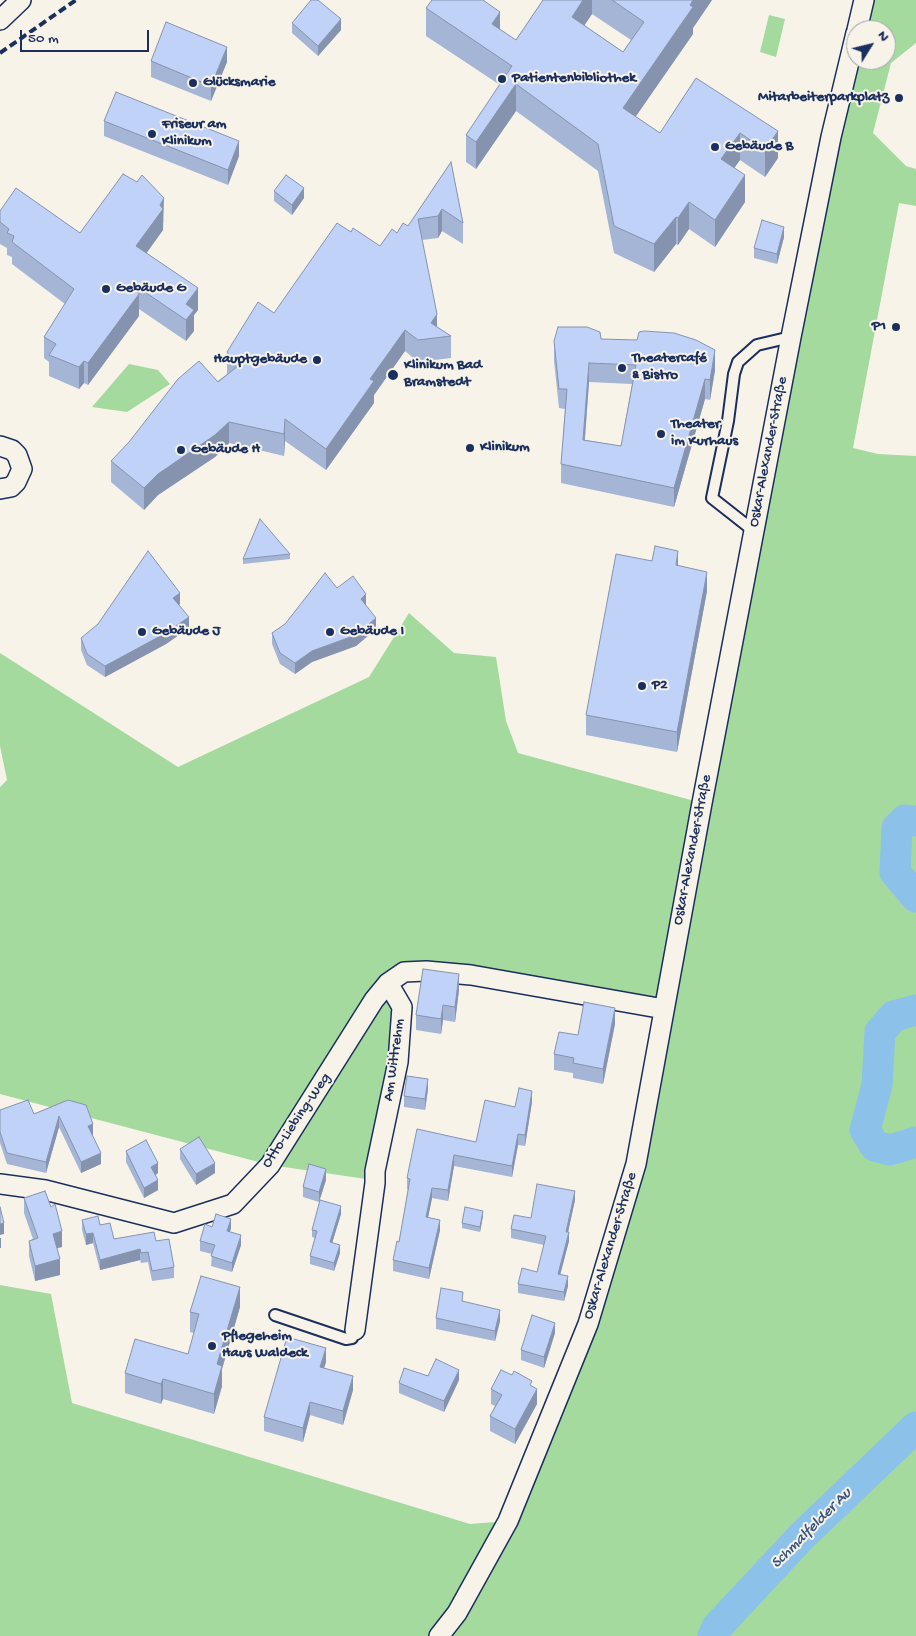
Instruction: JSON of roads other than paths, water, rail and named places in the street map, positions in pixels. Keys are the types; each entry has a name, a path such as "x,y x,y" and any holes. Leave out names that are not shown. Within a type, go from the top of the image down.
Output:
{"street":[{"path":"0,20 21,0"},
{"name":"Oskar-Alexander-Straße","path":"859,20 864,0"},
{"name":"Oskar-Alexander-Straße","path":"439,1636 457,1613 508,1521 588,1324 636,1164 754,531 832,137 847,70"},
{"path":"0,446 12,450 18,455 22,469 16,482 0,489"},
{"path":"388,983 404,972 426,971 472,975 664,1009"},
{"name":"Otto-Liebing-Weg","path":"0,1184 45,1190 174,1223 233,1204 270,1165 374,1000 388,983"},
{"name":"Am Wittrehm","path":"355,1330 376,1183 375,1171 398,1062 402,1007 388,983"}],"lane":[{"path":"754,531 712,498 728,421 734,374 738,362 757,345 792,337"},
{"path":"275,1315 346,1339 352,1338 355,1330"}],"waterway":[{"name":"Schmalfelder Au","path":"916,821 905,820 897,828 895,872 916,897"},
{"name":"Schmalfelder Au","path":"916,1010 894,1016 880,1032 877,1085 865,1130 875,1146 890,1150 916,1142"},
{"name":"Schmalfelder Au","path":"713,1636 717,1627 802,1536 916,1427"},
{"path":"717,1627 727,1636"}],"railway":[{"path":"0,53 76,0"}],"place":[{"name":"Patientenbibliothek","path":"502,79"},
{"name":"Glücksmarie","path":"193,83"},
{"name":"Mitarbeiterparkplatz","path":"899,98"},
{"name":"Friseur am Klinikum","path":"152,134"},
{"name":"Gebäude B","path":"715,147"},
{"name":"Gebäude G","path":"106,289"},
{"name":"P1","path":"896,327"},
{"name":"Hauptgebäude","path":"317,360"},
{"name":"Theatercafé & Bistro","path":"622,368"},
{"name":"Klinikum Bad Bramstedt","path":"393,375"},
{"name":"Theater im Kurhaus","path":"661,434"},
{"name":"Klinikum","path":"470,448"},
{"name":"Gebäude H","path":"181,450"},
{"name":"Gebäude J","path":"142,632"},
{"name":"Gebäude I","path":"330,632"},
{"name":"P2","path":"642,686"},
{"name":"Pflegeheim Haus Waldeck","path":"212,1346"}]}
